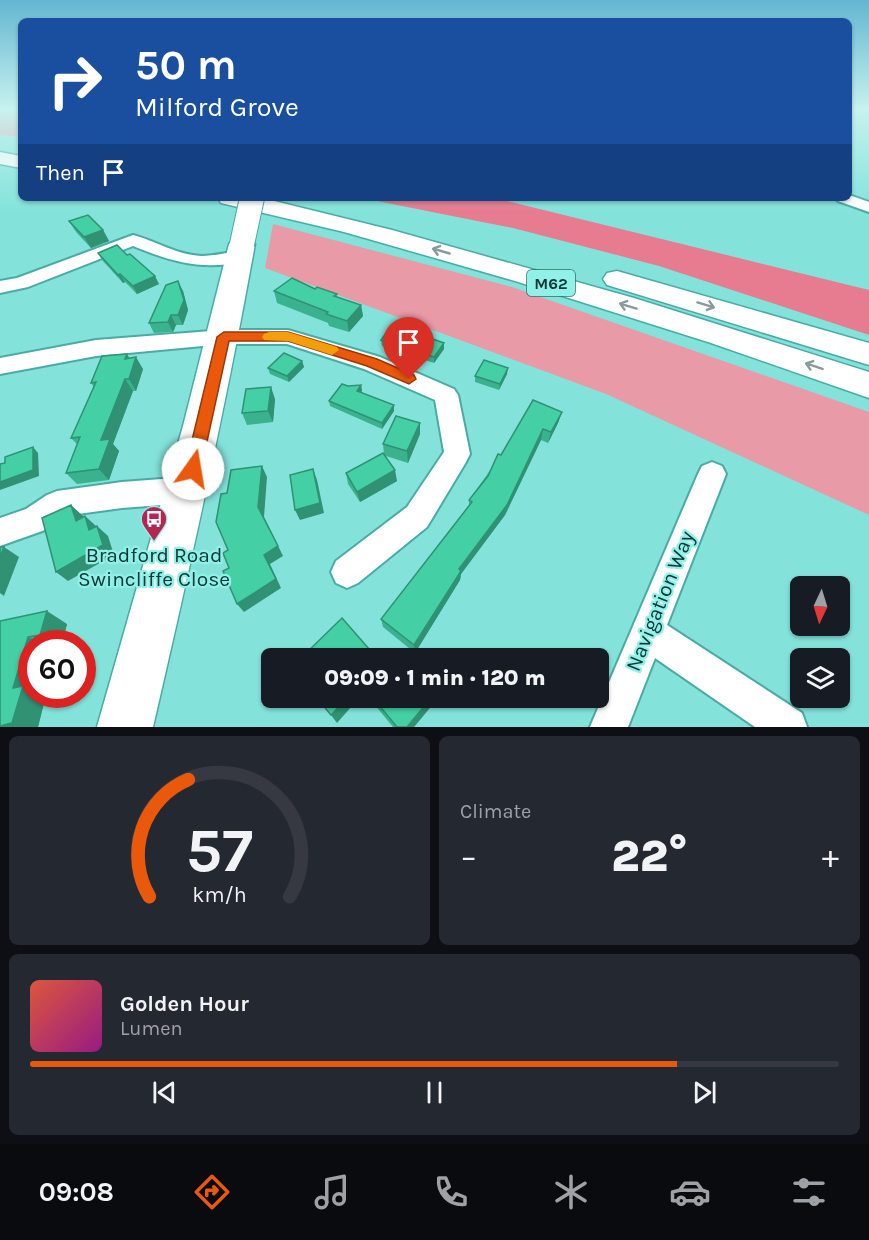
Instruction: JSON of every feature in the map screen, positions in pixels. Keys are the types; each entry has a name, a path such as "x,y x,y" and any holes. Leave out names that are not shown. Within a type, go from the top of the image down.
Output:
{"main road":[{"path":"0,158 18,161"},
{"name":"M62","path":"241,201 405,241 538,279 677,321 869,385"},
{"path":"124,727 188,490 224,337 251,201"},
{"name":"M62","path":"317,201 419,224 548,259 869,354"}],"street":[{"path":"852,201 869,207"},
{"path":"0,287 21,283 133,240 173,256 202,261 240,250"},
{"path":"0,366 96,348 224,337 288,337 372,363 446,395 457,454 417,517 347,572"},
{"name":"Navigation Way","path":"609,727 712,474"},
{"path":"0,532 35,520 57,504 122,495 188,490"},
{"path":"646,632 788,727"}],"shaded area":[{"path":"377,201 507,201 869,290 869,335 659,266 513,228"},
{"path":"273,224 512,287 869,412 869,515 606,394 265,268"}],"building":[{"path":"88,215 103,230 84,237 69,221"},
{"path":"117,245 155,276 133,286 120,274 118,275 98,253"},
{"path":"292,278 315,289 317,287 337,294 334,296 361,305 347,321 274,291"},
{"path":"178,281 184,300 178,315 171,315 168,322 149,323 166,285"},
{"path":"392,325 444,343 434,357 381,340"},
{"path":"284,353 302,361 287,376 268,368"},
{"path":"127,354 125,359 136,357 129,379 125,379 101,440 110,439 99,469 66,473 80,437 71,438 96,382 91,383 102,356"},
{"path":"484,360 508,368 500,384 475,376"},
{"path":"342,384 361,385 357,391 394,405 382,423 329,401"},
{"path":"271,387 268,411 242,413 246,389"},
{"path":"533,400 562,412 551,432 543,429 507,505 459,569 461,571 414,645 381,619 472,502 469,500 488,476 498,454 501,455"},
{"path":"396,416 420,423 407,451 383,444"},
{"path":"33,447 33,470 0,482 0,464 5,463 5,457"},
{"path":"383,453 395,470 357,492 346,473"},
{"path":"262,466 258,507 278,546 264,555 276,579 237,604 223,571 229,568 223,553 228,550 216,522 221,494 227,493 231,470"},
{"path":"313,469 320,503 295,510 290,475"},
{"path":"71,505 76,521 85,516 89,530 97,526 103,545 56,572 42,518"},
{"path":"47,611 41,630 18,630 18,671 13,688 18,687 18,703 12,723 0,726 0,621"},
{"path":"342,618 368,648 311,648"},
{"path":"325,708 338,708 331,715"},
{"path":"381,708 423,708 407,727 397,727"}],"slow traffic":[{"path":"269,337 288,337 332,350"}],"place":[{"name":"Bradford Road Swincliffe Close","path":"154,542"}],"route":[{"path":"193,469 224,337 288,337 372,363 409,379"}]}
